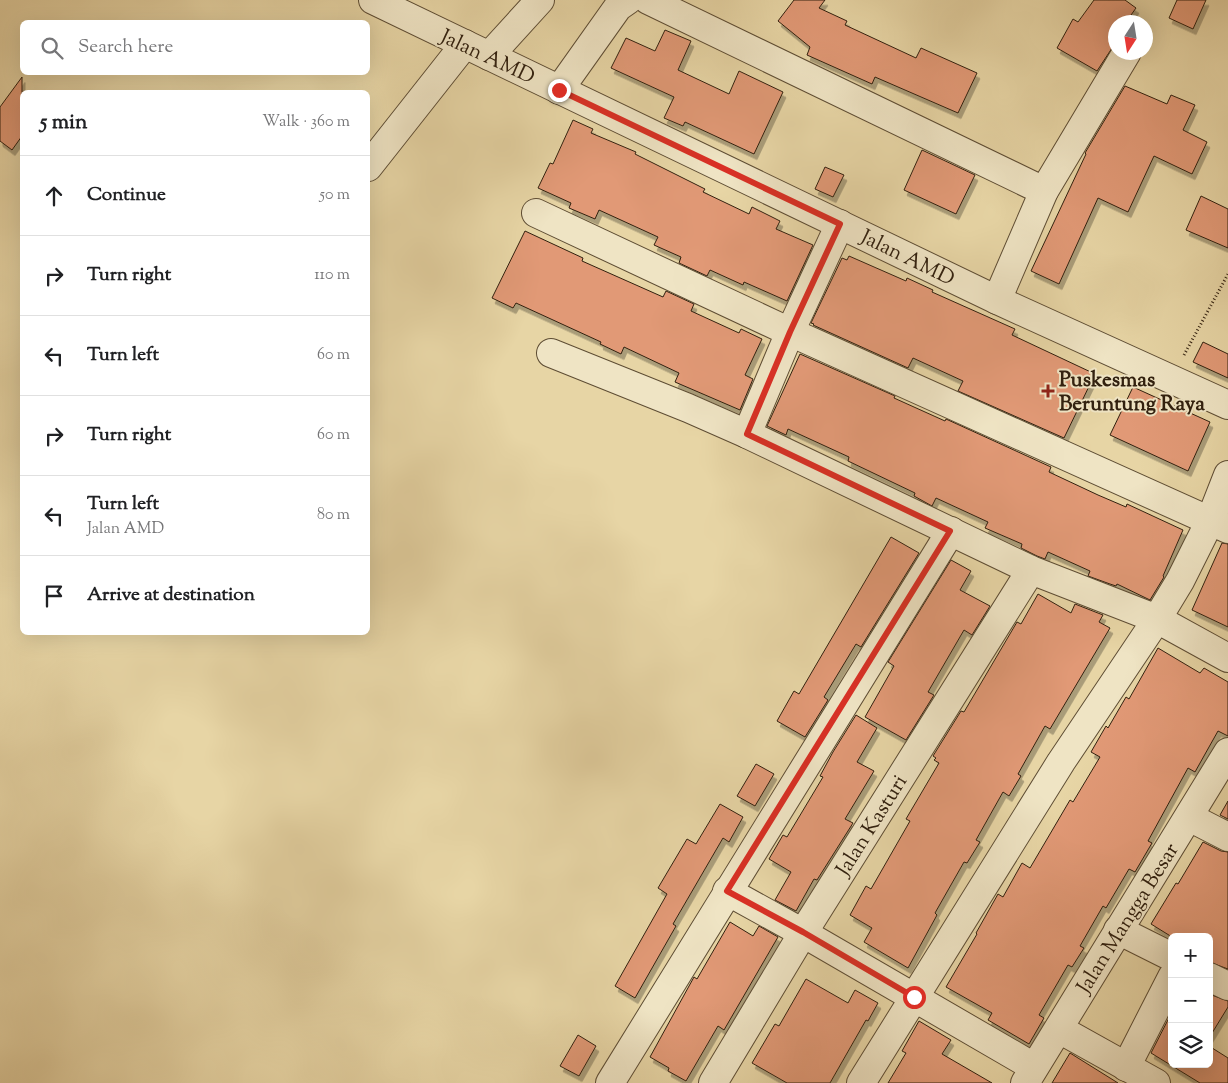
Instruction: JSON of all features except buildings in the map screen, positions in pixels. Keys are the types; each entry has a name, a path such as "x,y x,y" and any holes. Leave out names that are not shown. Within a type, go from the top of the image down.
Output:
{"street":[{"path":"489,56 540,0"},
{"path":"559,90 618,8 628,0"},
{"path":"648,0 1044,191"},
{"name":"Jalan AMD","path":"379,1 559,90 997,300 1228,405"},
{"path":"370,164 465,44"},
{"path":"997,300 1044,191 1122,60"},
{"path":"536,213 790,332 1219,525"},
{"path":"747,434 790,332 840,224"},
{"path":"551,353 747,434 1031,570 1157,619 1228,658"},
{"path":"861,1083 1062,762 1180,581 1219,525 1228,475"},
{"path":"610,1083 950,531"},
{"name":"Jalan Kasturi","path":"713,1083 803,932 1031,570"},
{"name":"Jalan Mangga Besar","path":"1030,1075 1228,752"},
{"path":"1189,817 1228,837"},
{"path":"727,891 803,932 914,997 1030,1075"},
{"path":"1118,930 1168,955"},
{"path":"1211,978 1228,986"},
{"path":"1126,1067 1168,986"},
{"path":"1059,1029 1156,1083"}],"path":[{"path":"1172,379 1228,274"}],"place":[{"name":"Puskesmas Beruntung Raya","path":"1048,391"}],"route":[{"path":"559,90 840,224 790,332 747,434 950,531 727,891 803,932 914,997"}]}
